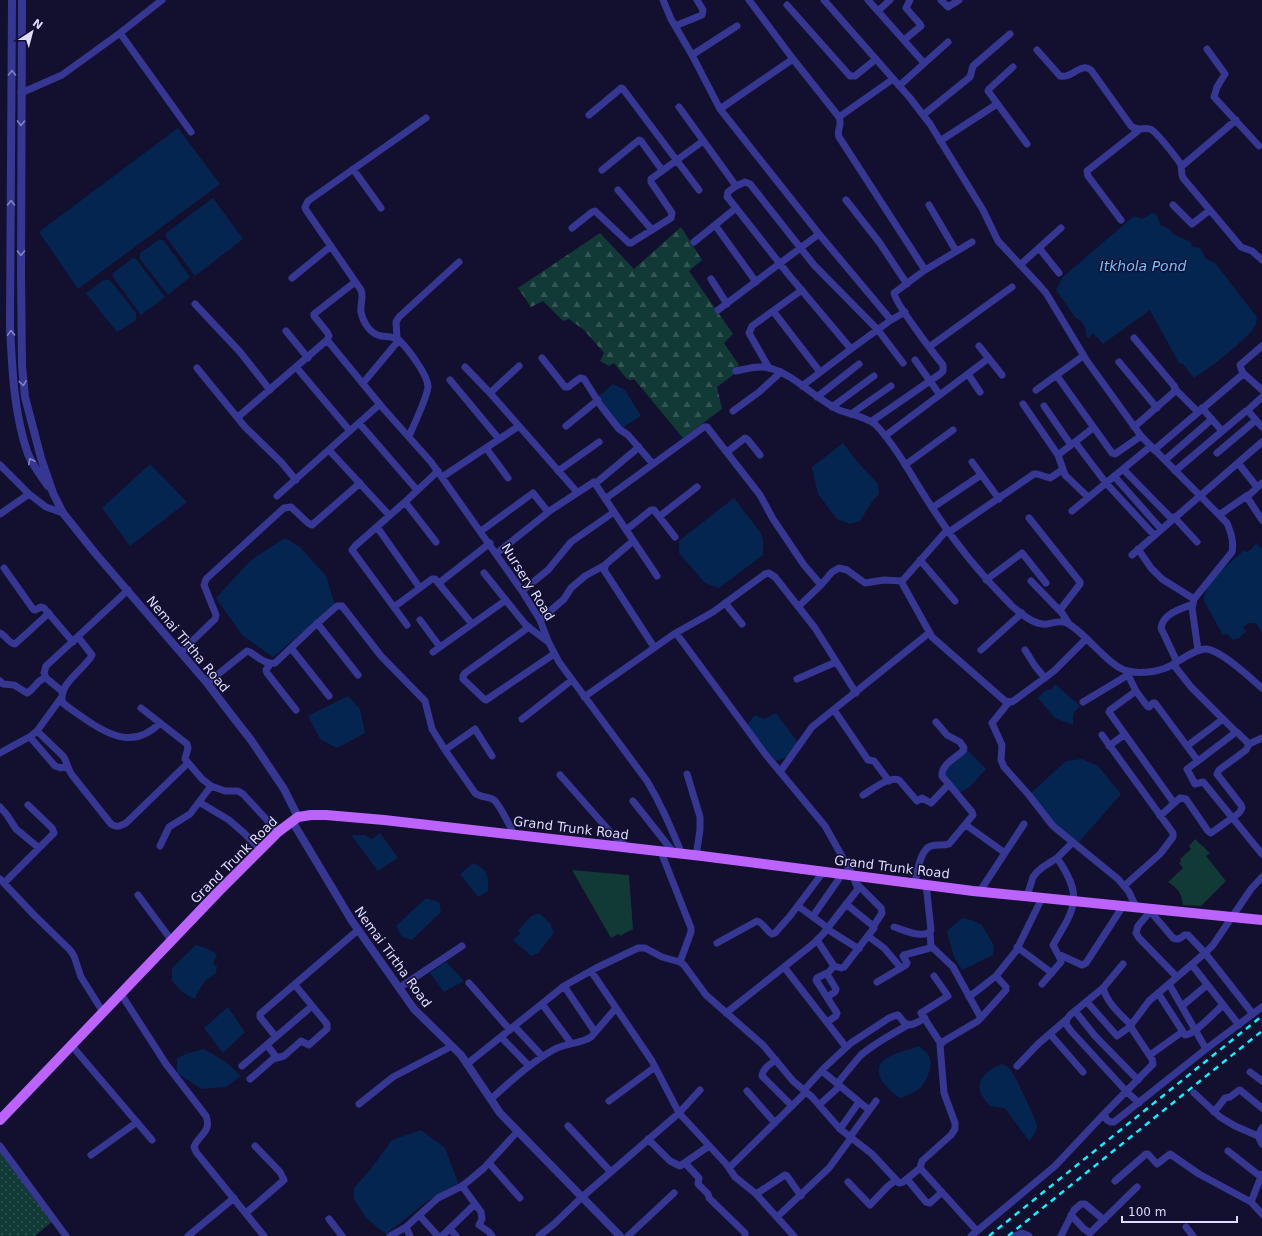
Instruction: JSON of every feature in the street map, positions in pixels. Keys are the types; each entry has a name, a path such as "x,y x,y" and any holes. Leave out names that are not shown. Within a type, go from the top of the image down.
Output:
{"main road":[{"name":"Grand Trunk Road","path":"0,1120 218,892 278,832 295,819 310,815 346,816 514,834 629,849 824,871 850,877 1136,907 1151,910 1232,916 1262,920"}],"street":[{"name":"Nemai Tirtha Road","path":"12,0 10,326 17,406 28,454 53,493 63,513 94,553 128,590 207,683 270,768 284,789 295,819 358,930 414,1009 461,1055 500,1113 620,1236"},
{"name":"Nemai Tirtha Road","path":"22,0 22,376 25,397 41,458 53,493"},
{"path":"21,93 62,75 120,33 161,0"},
{"path":"663,0 675,26 720,109 818,234 891,320"},
{"path":"675,26 702,15 703,10 696,0"},
{"path":"749,0 839,117 841,125 838,132 839,137 925,270"},
{"path":"824,0 900,86 923,115 982,210 998,241 1046,293 1083,356 1134,427 1152,448 1227,523 1232,534 1234,545 1232,552 1194,601 1192,608 1198,650"},
{"path":"868,0 924,63"},
{"path":"878,11 890,0"},
{"path":"904,40 921,25 906,8 910,0"},
{"path":"941,0 948,7 959,0"},
{"path":"787,5 852,76 856,76 876,59"},
{"path":"692,55 737,26"},
{"path":"120,33 192,132"},
{"path":"923,115 970,76 973,66 1010,34"},
{"path":"900,86 948,42"},
{"path":"1207,49 1225,74 1216,88 1214,97 1259,146"},
{"path":"1037,50 1058,75 1062,77 1066,77 1084,67 1091,70 1131,126 1135,129 1148,129 1155,132 1182,166"},
{"path":"720,109 793,59"},
{"path":"1013,66 989,89 989,93 1027,144"},
{"path":"839,117 893,79"},
{"path":"589,115 622,88 699,190"},
{"path":"940,141 997,104"},
{"path":"679,107 736,186"},
{"path":"398,339 379,336 367,326 361,310 362,294 306,210 306,204 308,201 426,118"},
{"path":"1236,120 1182,166 1181,172 1183,178 1241,247 1252,251 1262,260"},
{"path":"1122,220 1088,176 1087,171 1140,130"},
{"path":"602,170 638,140 641,141 662,170"},
{"path":"572,228 595,211 630,243 652,230 672,216 672,213 650,182 652,178 703,141"},
{"path":"353,169 381,208"},
{"path":"851,348 780,264 727,197 727,194 736,186 745,182 750,184 800,249 878,330 903,363"},
{"path":"618,190 652,230"},
{"path":"846,200 879,242 907,284"},
{"path":"929,205 956,251"},
{"path":"1173,205 1192,224 1210,210"},
{"path":"694,242 736,208"},
{"path":"715,224 756,282"},
{"path":"1020,265 1061,228"},
{"path":"718,310 818,234"},
{"path":"872,422 940,374 943,368 943,365 893,294 925,270 972,242"},
{"path":"292,278 331,246"},
{"path":"1039,248 1059,273"},
{"path":"409,436 426,393 427,381 426,377 398,339 396,322 399,317 459,262"},
{"path":"711,278 727,304"},
{"name":"Nursery Road","path":"355,282 314,314 327,332 329,336 327,340 380,404 423,452 497,553 540,620 554,654 659,800 666,815 678,854"},
{"path":"929,347 1012,287"},
{"path":"769,368 749,331 752,326 802,290"},
{"path":"195,304 240,352 270,390"},
{"path":"773,311 820,372"},
{"path":"802,386 851,348 905,312"},
{"path":"286,331 308,358"},
{"path":"1134,338 1176,390 1212,419 1222,431"},
{"path":"363,383 398,339"},
{"path":"238,418 327,340"},
{"path":"979,346 1002,375"},
{"path":"1262,346 1240,365 1243,373 1262,391"},
{"path":"1036,390 1083,356"},
{"path":"542,358 564,386 568,387 582,378 585,380 619,429 627,433 653,464"},
{"path":"884,436 988,358"},
{"path":"915,360 940,394"},
{"path":"1119,362 1157,408"},
{"path":"817,397 859,364"},
{"path":"490,393 519,366"},
{"path":"296,367 350,431"},
{"path":"465,367 490,393 577,492"},
{"path":"736,371 758,367 769,368 781,372 832,407 872,422 905,465 948,531 986,580 1022,613 1040,624 1059,622 1069,624"},
{"path":"197,368 238,418 281,462 296,480"},
{"path":"733,411 759,392 781,372"},
{"path":"1072,511 1114,476 1200,410 1243,373"},
{"path":"968,374 980,392"},
{"path":"832,407 874,376"},
{"path":"1057,376 1109,451 1115,454 1141,436"},
{"path":"450,380 499,439"},
{"path":"852,414 891,386"},
{"path":"1134,427 1176,390"},
{"path":"1175,470 1246,411 1248,411 1262,397"},
{"path":"566,426 598,400"},
{"path":"277,496 380,404"},
{"path":"1023,404 1058,455 1062,470 1066,476 1088,497"},
{"path":"1044,406 1106,483 1154,535"},
{"path":"1248,411 1262,427"},
{"path":"1165,460 1212,419"},
{"path":"1217,453 1256,420"},
{"path":"359,423 417,490"},
{"path":"442,477 519,426"},
{"path":"605,499 706,427 709,428 760,495 773,519 804,565 821,585"},
{"path":"1058,455 1093,428"},
{"path":"905,465 953,430"},
{"path":"727,452 745,438 760,455"},
{"path":"558,471 598,442"},
{"path":"1132,555 1262,442"},
{"path":"497,553 548,512 577,492 592,483 596,483 639,447"},
{"path":"486,448 508,478"},
{"path":"329,450 389,515"},
{"path":"972,462 999,498"},
{"path":"1219,514 1248,495 1260,485 1238,463"},
{"path":"0,465 29,494 46,507 63,513"},
{"path":"1123,469 1197,542"},
{"path":"1009,702 1005,701 936,642 929,633 902,586 902,582 920,560 948,531 1034,474 1049,478 1062,470"},
{"path":"407,625 352,550 438,471"},
{"path":"932,508 981,475"},
{"path":"1114,476 1161,529"},
{"path":"180,652 215,619 216,616 204,585 206,579 284,508 291,507 312,525 360,483"},
{"path":"596,483 605,499 657,576"},
{"path":"660,516 697,487"},
{"path":"481,531 533,493 548,512"},
{"path":"0,514 29,494"},
{"path":"1248,495 1247,497 1262,520"},
{"path":"405,502 436,542"},
{"path":"626,530 651,510 656,511 675,537"},
{"path":"522,591 548,570 571,542 614,512"},
{"path":"1029,518 1080,582 1060,611"},
{"path":"377,527 420,588"},
{"path":"540,620 564,599 570,589 585,576 605,565 633,541"},
{"path":"439,583 490,543"},
{"path":"1138,549 1151,568 1162,579 1194,601"},
{"path":"986,580 1022,553 1046,583"},
{"path":"920,560 955,601"},
{"path":"605,565 604,570 654,648"},
{"path":"0,753 30,737 37,731 62,695 68,683 92,655 43,607 35,610 33,609 4,568"},
{"path":"799,606 832,572 839,568 847,570 865,582 884,580 902,582"},
{"path":"484,573 529,627 548,641"},
{"path":"584,696 676,633 713,612 765,574 769,573 775,577 815,628 856,693"},
{"path":"394,608 432,579 435,579 472,624"},
{"path":"1031,581 1060,611 1069,624 1112,662 1127,673 1136,690 1148,707 1155,703 1198,761"},
{"path":"128,590 46,666 44,674 62,695 63,703 99,729 121,738 139,737 148,734 160,723"},
{"path":"433,652 506,600"},
{"path":"1194,601 1168,616 1162,623 1161,628 1175,663 1192,687 1249,744"},
{"path":"725,603 742,624"},
{"path":"296,710 266,670 270,664 275,663 337,606 344,607 381,656 426,701 431,726 445,750 475,793 480,797 489,798 495,802 514,834"},
{"path":"0,633 12,644 15,644 49,613"},
{"path":"981,650 1022,613"},
{"path":"420,620 440,647"},
{"path":"317,623 358,675"},
{"path":"529,627 465,673 463,679 486,700 554,654"},
{"path":"676,633 760,747 825,826 850,877 857,887 857,890 817,940 726,1013"},
{"path":"780,772 808,732 929,633"},
{"path":"1086,639 1045,678 1012,702 1009,702 992,723 1002,745 1001,760 1004,767 1028,794 1053,826 1118,879 1129,892 1136,907"},
{"path":"291,648 329,696"},
{"path":"1083,702 1127,673 1156,671 1175,663 1198,650 1206,649 1217,652 1262,688"},
{"path":"1025,650 1045,678"},
{"path":"207,683 245,651 250,652 270,664"},
{"path":"797,679 836,662"},
{"path":"0,681 3,684 14,686 27,693 42,678 46,678"},
{"path":"522,719 572,680"},
{"path":"1136,690 1109,711 1174,803"},
{"path":"141,708 187,744 188,748 185,759 202,779 211,786 225,790 238,791 243,794 278,832"},
{"path":"834,710 868,760 874,761 889,781"},
{"path":"1187,746 1223,719"},
{"path":"915,883 920,860 925,851 931,846 950,844 972,817 972,812 942,776 941,772 947,764 963,751 964,748 960,742 947,735 936,722"},
{"path":"445,750 475,729 492,756"},
{"path":"37,731 66,759 67,766 72,775 111,824 116,827 126,823 188,763"},
{"path":"1236,732 1188,769 1195,784 1202,782 1204,783 1262,854"},
{"path":"1109,746 1125,734"},
{"path":"1102,735 1173,833 1173,837 1160,854 1124,886"},
{"path":"30,737 58,768 67,766"},
{"path":"1160,816 1180,798 1186,799 1208,831 1211,833 1233,818 1242,808 1217,772 1246,750 1249,744 1262,738"},
{"path":"52,763 63,756"},
{"path":"687,774 700,817 700,830 696,856"},
{"path":"560,775 612,834 629,849"},
{"path":"863,795 889,781 896,779 899,780 917,801 922,798 930,803 949,784"},
{"path":"160,846 169,827 185,818 211,786"},
{"path":"633,801 678,854"},
{"path":"199,802 229,820 244,832 261,850"},
{"path":"28,805 54,830 52,836 2,881 70,950 74,956 81,977 103,1012"},
{"path":"1,810 16,829 39,848"},
{"path":"980,891 1024,824"},
{"path":"966,825 1005,853"},
{"path":"1027,896 1033,877 1037,872 1057,858 1072,843"},
{"path":"661,852 690,924 691,932 680,962"},
{"path":"1042,984 1061,961 1053,945 1069,918 1074,901 1071,883 1064,868 1057,858"},
{"path":"717,943 757,921 760,922 769,933 772,934 798,906 824,871"},
{"path":"813,916 850,877"},
{"path":"817,940 834,966 841,968 859,949 882,913 881,908 850,877"},
{"path":"1087,1002 1117,1036 1131,1025 1142,1010 1158,993 1205,953 1216,940 1251,889 1262,877"},
{"path":"926,884 931,930 931,946 953,967 981,1018"},
{"path":"138,895 172,941"},
{"path":"969,997 996,976 1018,947 1042,898"},
{"path":"846,904 874,927"},
{"path":"798,906 827,928 859,949"},
{"path":"1057,954 1082,966 1123,906"},
{"path":"1177,977 1138,938 1136,933 1138,926 1151,910 1173,938 1180,939 1185,935 1188,936 1205,953 1253,1014"},
{"path":"894,927 921,935 930,933"},
{"path":"276,1037 262,1021 260,1014 358,930"},
{"path":"868,936 884,948 900,968"},
{"path":"399,988 462,946"},
{"path":"876,982 907,964 903,956 904,955 930,948 931,946"},
{"path":"467,1064 564,986 591,971 642,947 662,958 680,962 688,969 706,996 763,1045 794,1081 840,1129 872,1154 896,1180 901,1183 920,1168 922,1161 951,1135 955,1129 955,1123 944,1093 940,1048 942,1043 973,1025 981,1018 1006,988 996,976"},
{"path":"1018,947 1052,973"},
{"path":"1017,1066 1038,1044 1103,988 1123,964"},
{"path":"1192,965 1239,1025"},
{"path":"827,1022 836,1016 837,1013 816,980 827,973 834,966"},
{"path":"784,967 846,1047"},
{"path":"591,971 655,1067 679,1113 729,1168 737,1180 756,1194 794,1236"},
{"path":"827,973 836,989 835,992 827,997"},
{"path":"934,976 948,996 922,1012 939,1041 942,1043"},
{"path":"469,983 512,1028 542,1056"},
{"path":"1170,984 1206,1049"},
{"path":"250,1079 277,1058 284,1056 301,1041 309,1045 328,1027 295,985"},
{"path":"1182,1006 1207,985"},
{"path":"564,986 596,1032"},
{"path":"971,1236 1055,1166 1153,1064 1154,1062 1131,1025 1106,998 1103,988"},
{"path":"1158,993 1185,1035 1189,1035 1223,1005"},
{"path":"121,994 166,1064 206,1116 208,1128 194,1147 196,1152 264,1236"},
{"path":"542,1004 571,1043"},
{"path":"242,1066 312,1006"},
{"path":"491,1099 542,1056 557,1048 586,1040 591,1037 616,1008"},
{"path":"1104,1114 1107,1120 1114,1122 1206,1049 1262,1008"},
{"path":"1075,1011 1095,1036 1138,1080"},
{"path":"729,1168 792,1106 822,1071 846,1047 894,1016 898,1015 908,1025"},
{"path":"819,1106 838,1085 855,1062 868,1050 884,1038 925,1018"},
{"path":"1067,1019 1066,1024 1071,1031 1126,1091 1139,1102"},
{"path":"1150,1055 1182,1032"},
{"path":"1050,1034 1083,1072"},
{"path":"501,1037 529,1066"},
{"path":"267,1045 277,1058"},
{"path":"72,1046 152,1140"},
{"path":"359,1104 393,1077 452,1046"},
{"path":"776,1060 764,1069 762,1076 792,1106"},
{"path":"609,1100 655,1067"},
{"path":"822,1071 869,1110"},
{"path":"1250,1072 1262,1081"},
{"path":"539,1236 566,1214 582,1197 679,1113 700,1090"},
{"path":"1214,1112 1225,1098 1230,1097 1240,1090 1262,1108"},
{"path":"747,1091 775,1123"},
{"path":"1194,1093 1214,1112 1229,1122 1258,1136 1262,1144"},
{"path":"777,1217 802,1196 835,1162 850,1137 876,1100"},
{"path":"840,1129 859,1102"},
{"path":"91,1155 137,1122"},
{"path":"568,1126 611,1172"},
{"path":"1258,1136 1262,1128"},
{"path":"390,1236 406,1228 438,1198 462,1186 489,1163 518,1131"},
{"path":"648,1139 670,1161 680,1166 709,1146"},
{"path":"0,1146 66,1236"},
{"path":"246,1214 284,1180 280,1172 255,1146"},
{"path":"1228,1150 1261,1175 1251,1202"},
{"path":"1115,1180 1146,1154 1148,1154 1157,1164 1170,1154 1200,1174 1251,1202 1262,1214"},
{"path":"489,1163 520,1198"},
{"path":"685,1163 699,1178 698,1184 708,1194 709,1198 745,1233 745,1236"},
{"path":"920,1168 977,1231"},
{"path":"756,1194 785,1175 802,1196"},
{"path":"906,1179 926,1202 930,1203 934,1201 942,1192"},
{"path":"848,1182 870,1205 896,1180"},
{"path":"462,1186 482,1215 479,1225 492,1236"},
{"path":"1071,1215 1084,1229 1090,1233 1137,1187"},
{"path":"628,1236 674,1193"},
{"path":"188,1236 234,1198"},
{"path":"442,1236 475,1204"},
{"path":"1061,1236 1071,1215 1081,1204 1085,1204 1104,1220"},
{"path":"419,1215 438,1236"},
{"path":"329,1219 342,1236"},
{"path":"1186,1227 1193,1236"},
{"path":"406,1228 410,1236"},
{"path":"450,1229 456,1236"},
{"path":"1016,1236 1022,1233 1029,1236"}],"green space":[{"path":"681,227 702,260 689,271 733,334 724,343 739,365 732,376 717,387 722,409 683,438 634,379 630,380 626,378 614,363 609,366 600,361 604,353 584,330 569,319 563,321 543,301 531,307 518,288 600,233 634,269"},
{"path":"1195,839 1210,853 1206,856 1226,881 1201,906 1183,905 1182,897 1174,886 1168,882 1183,868 1179,863 1181,861 1180,859 1191,849 1189,846"},
{"path":"572,870 629,875 633,929 620,936 619,934 611,938"},
{"path":"0,1150 53,1221 35,1236 0,1236"}],"water":[{"path":"178,128 220,184 78,289 39,232"},
{"path":"213,198 243,239 195,276 166,237 166,233"},
{"name":"Itkhola Pond","path":"1152,213 1156,214 1161,226 1168,228 1173,234 1191,242 1192,247 1200,248 1206,259 1215,263 1257,317 1256,324 1253,329 1238,345 1194,378 1183,364 1179,363 1150,310 1103,344 1093,333 1089,338 1087,337 1085,327 1082,322 1075,317 1056,290 1063,277 1134,216 1142,219"},
{"path":"160,239 164,241 190,277 168,295 140,259 140,253"},
{"path":"133,258 136,259 165,297 141,315 113,277 113,273"},
{"path":"104,280 110,280 136,313 136,320 117,332 86,293"},
{"path":"613,384 625,390 641,416 620,429 599,396"},
{"path":"843,443 855,459 878,484 879,494 871,503 860,521 850,524 837,519 818,494 812,467"},
{"path":"150,464 187,502 130,546 102,508"},
{"path":"734,498 760,532 763,539 763,555 719,588 705,583 679,553 679,541"},
{"path":"285,538 300,547 326,576 335,605 273,657 242,635 216,598 251,560"},
{"path":"1256,542 1259,547 1262,548 1262,633 1256,623 1249,623 1243,627 1246,631 1239,638 1233,640 1227,634 1223,635 1204,601 1205,594 1208,587 1219,573 1244,550 1246,552 1254,547"},
{"path":"1055,684 1080,706 1073,714 1073,725 1055,718 1038,698 1046,690 1051,690"},
{"path":"348,696 360,709 365,733 337,748 320,739 308,716"},
{"path":"776,713 799,744 792,755 776,761 747,725 755,715 764,719"},
{"path":"966,749 986,769 970,787 959,793 946,777 945,772 948,765"},
{"path":"1082,759 1098,766 1121,794 1079,842 1056,828 1031,793 1066,761"},
{"path":"380,833 398,858 378,871 351,835 364,835 372,839"},
{"path":"473,863 482,868 488,877 488,891 478,897 460,874"},
{"path":"426,898 439,902 441,912 412,940 402,937 396,926"},
{"path":"539,913 550,923 554,933 538,953 531,956 513,940 520,934 518,931 530,917"},
{"path":"962,918 982,925 994,946 993,955 962,970 954,957 947,931"},
{"path":"196,945 217,954 213,964 217,966 216,973 205,981 194,999 182,992 172,981 172,968"},
{"path":"446,962 464,981 444,992 430,973"},
{"path":"228,1007 245,1032 223,1053 204,1028"},
{"path":"919,1046 928,1054 931,1062 928,1076 918,1090 900,1098 891,1091 883,1081 880,1076 880,1065 884,1060 892,1055"},
{"path":"204,1049 226,1062 241,1076 226,1087 201,1089 177,1073 177,1058"},
{"path":"1002,1064 1009,1068 1012,1072 1036,1122 1036,1130 1029,1141 1005,1108 990,1106 980,1091 983,1077 989,1071"},
{"path":"421,1130 445,1148 458,1183 429,1200 386,1234 366,1218 354,1199 354,1188 370,1170 392,1140"}],"railway":[{"path":"989,1236 1262,1016"},
{"path":"1008,1236 1262,1031"}]}
